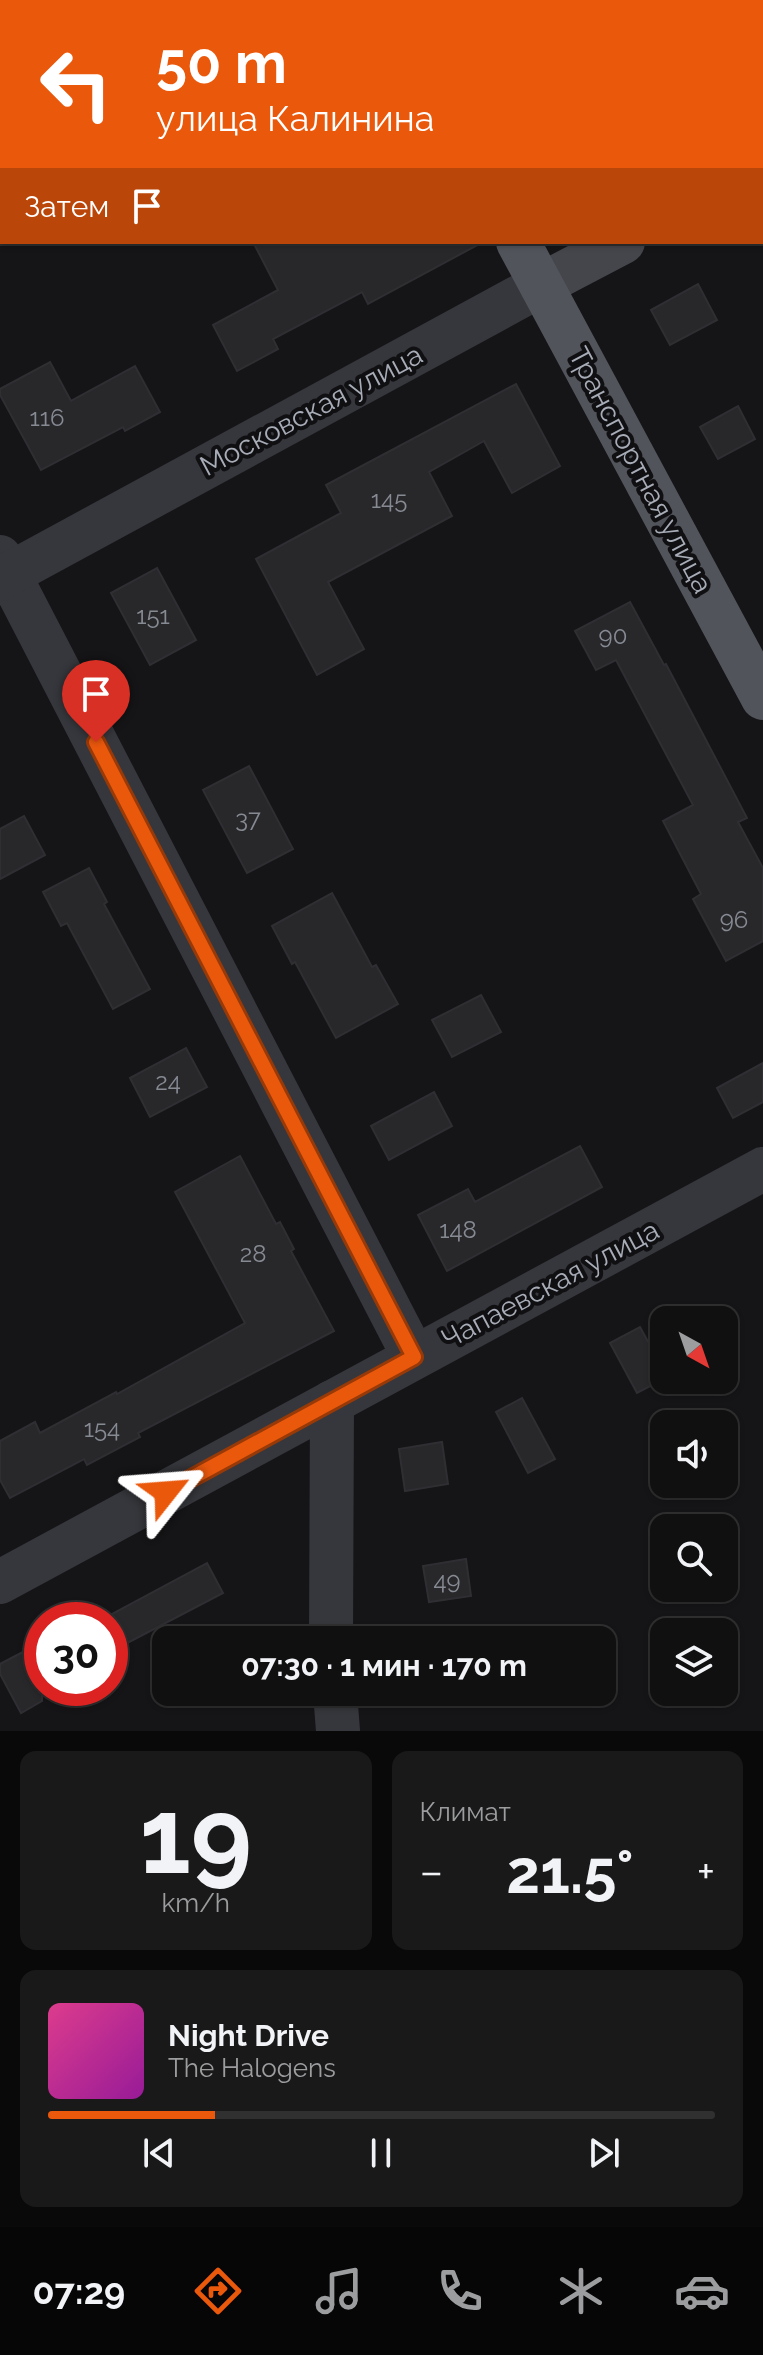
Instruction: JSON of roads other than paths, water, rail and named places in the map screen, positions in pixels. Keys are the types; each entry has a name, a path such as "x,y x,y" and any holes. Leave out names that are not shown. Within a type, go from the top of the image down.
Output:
{"main road":[{"name":"Транспортная улица","path":"519,244 763,698"},
{"name":"Московская улица","path":"541,285 619,244"}],"street":[{"name":"Московская улица","path":"3,570 541,285"},
{"path":"3,570 414,1357"},
{"name":"Чапаевская улица","path":"0,1582 763,1169"},
{"path":"331,1626 332,1402"},
{"path":"336,1706 338,1731"}]}
